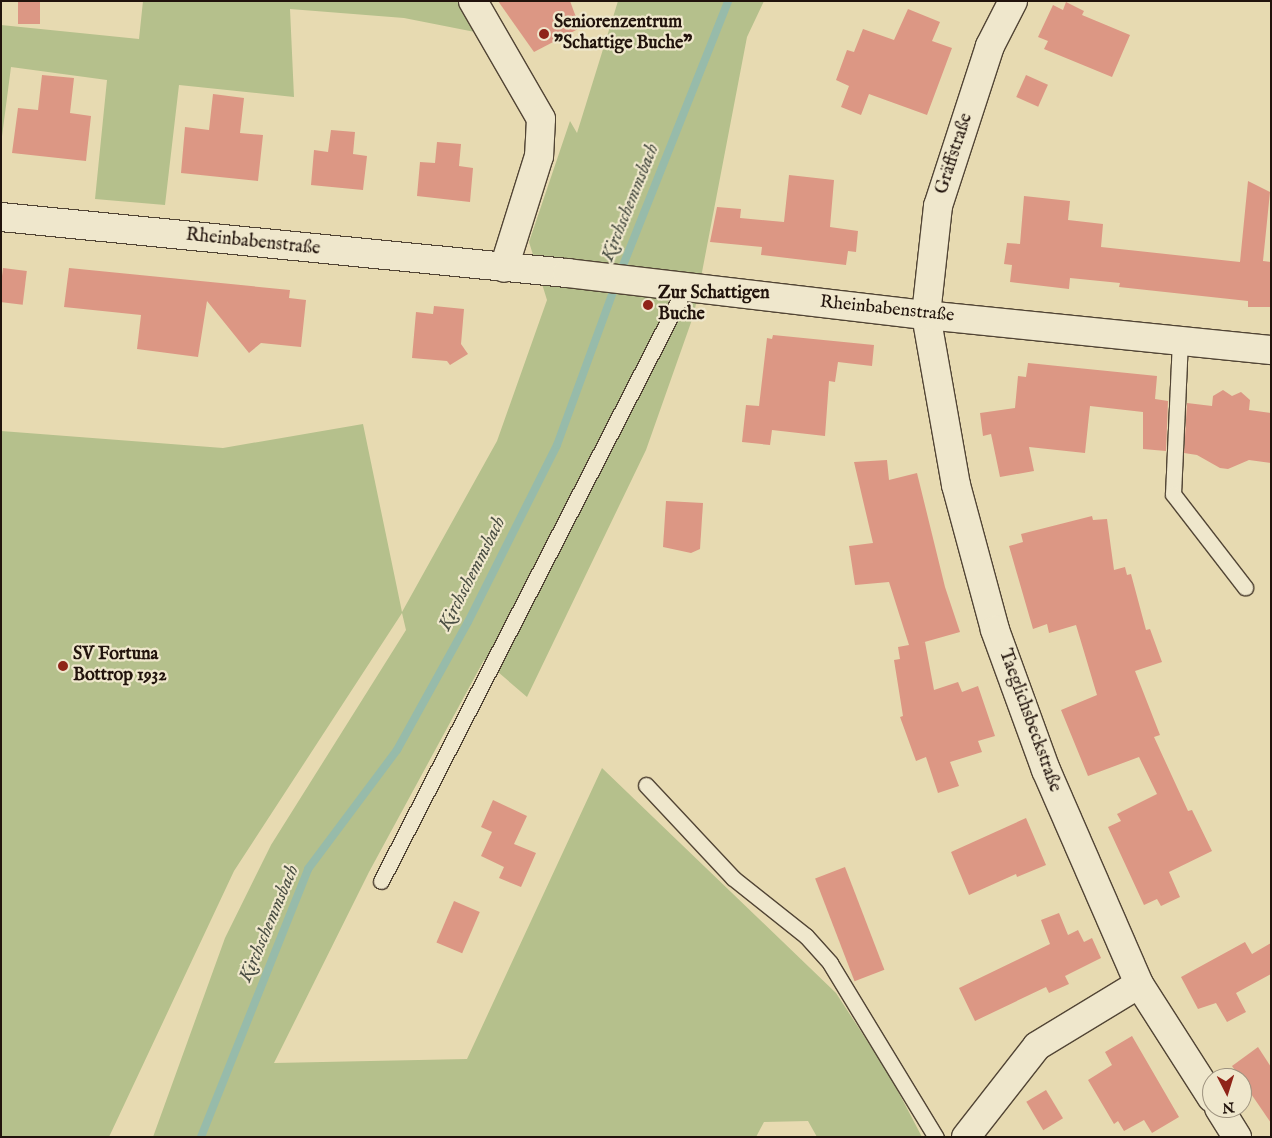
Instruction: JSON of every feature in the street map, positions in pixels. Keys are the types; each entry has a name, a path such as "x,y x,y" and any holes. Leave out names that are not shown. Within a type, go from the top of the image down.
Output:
{"street":[{"path":"474,1 541,119 539,156 504,268"},
{"name":"Gräffstraße","path":"926,315 938,206 990,46 1013,1"},
{"name":"Rheinbabenstraße","path":"1,218 580,275 926,315 1271,350"},
{"name":"Taeglichsbeckstraße","path":"926,315 956,485 996,630 1046,770 1139,984 1202,1082"},
{"path":"966,1137 1037,1046 1139,984"},
{"path":"1225,1118 1237,1137"}],"lane":[{"path":"381,881 673,287"},
{"path":"1180,340 1173,494 1245,587"},
{"path":"646,786 733,878 806,936 830,963 936,1137"}],"green space":[{"path":"143,1 460,1 475,32 404,18 290,9 294,97 179,85 165,205 95,199 107,80 11,67 1,144 1,25 139,39"},
{"path":"618,1 764,1 747,37 694,314 646,450 527,697 484,660 369,872 274,1063 467,1059 602,768 836,993 890,1076 922,1137 817,1137 808,1121 764,1122 756,1137 153,1137 225,938 271,845 406,630 402,613 234,871 109,1137 1,1137 1,431 223,448 363,424 402,612 497,441 547,300 529,242 570,121 577,133"}],"building":[{"path":"18,1 40,1 40,24 18,24"},
{"name":"Seniorenzentrum \"Schattige Buche\"","path":"498,1 570,1 580,28 534,52"},
{"path":"1066,2 1084,11 1082,15 1130,35 1112,77 1044,49 1048,41 1038,37 1053,5 1063,10"},
{"path":"908,9 940,22 932,41 952,48 927,115 869,94 861,115 841,107 849,86 836,80 847,50 854,52 863,29 894,40"},
{"path":"42,75 74,78 70,113 91,116 86,161 12,153 18,108 38,110"},
{"path":"1026,75 1048,85 1038,107 1016,97"},
{"path":"213,94 244,98 240,133 263,135 258,181 181,173 185,127 209,130"},
{"path":"331,130 355,132 353,154 367,156 363,190 311,185 314,150 328,152"},
{"path":"437,142 461,144 459,166 473,168 470,202 417,196 420,162 435,163"},
{"path":"789,175 834,180 830,227 858,231 856,252 848,251 846,265 761,255 762,247 710,242 717,207 741,209 740,218 784,222"},
{"path":"1248,181 1270,192 1263,261 1271,262 1271,307 1248,307 1248,301 1119,287 1120,283 1070,278 1069,289 1010,282 1012,265 1004,264 1007,243 1020,244 1024,196 1070,201 1068,220 1103,224 1101,247 1240,262"},
{"path":"3,268 27,271 23,305 1,302"},
{"path":"69,268 290,290 289,298 306,300 301,347 261,343 249,353 207,301 198,357 137,349 141,315 64,307"},
{"path":"434,306 464,309 461,344 468,354 450,365 447,361 412,358 416,312 433,314"},
{"path":"773,335 874,345 872,366 838,362 835,382 829,381 825,436 772,430 770,445 742,442 746,405 759,406 767,338 772,339"},
{"path":"1028,363 1157,376 1155,399 1168,401 1166,451 1143,449 1143,412 1090,406 1085,453 1029,447 1034,471 1000,477 991,434 983,436 980,413 1015,408 1018,376 1026,377"},
{"path":"1223,390 1232,396 1241,392 1250,400 1249,410 1271,413 1271,463 1249,460 1228,469 1220,468 1197,455 1184,453 1187,403 1212,406 1213,396"},
{"path":"887,460 889,480 917,473 945,587 960,632 921,643 925,642 934,690 958,682 962,692 978,686 995,736 978,741 982,752 950,762 959,786 938,793 926,757 916,761 900,717 903,716 894,660 900,659 898,647 909,645 889,582 855,585 849,546 873,543 854,462"},
{"path":"666,501 703,503 700,549 691,553 663,547"},
{"path":"1092,516 1093,520 1107,519 1114,570 1125,567 1127,575 1131,574 1146,630 1150,629 1162,662 1135,671 1160,735 1154,737 1188,811 1192,810 1212,851 1169,872 1180,897 1161,906 1157,899 1144,905 1108,827 1121,821 1117,814 1157,794 1139,757 1088,776 1061,710 1097,695 1076,625 1049,633 1047,624 1033,629 1009,546 1023,542 1021,534"},
{"path":"493,800 527,816 514,844 536,853 521,887 499,878 504,867 481,856 492,832 481,827"},
{"path":"1026,818 1046,865 1017,877 1016,874 969,895 951,852"},
{"path":"845,867 884,970 855,981 815,878"},
{"path":"454,901 480,912 462,953 436,942"},
{"path":"1059,913 1068,935 1078,930 1084,942 1092,938 1101,958 1065,976 1069,984 1049,993 1046,987 975,1021 959,988 1050,944 1041,920"},
{"path":"1245,942 1252,954 1271,943 1271,974 1236,993 1246,1012 1227,1022 1216,1003 1198,1009 1181,977"},
{"path":"1132,1036 1179,1117 1152,1133 1144,1120 1124,1131 1118,1121 1114,1124 1088,1080 1112,1065 1105,1052"},
{"path":"1258,1047 1271,1067 1271,1123 1252,1095 1252,1068 1233,1068 1232,1066"},
{"path":"1046,1090 1063,1118 1043,1130 1026,1102"}],"waterway":[{"name":"Kirchschemmsbach","path":"620,273 728,1"},
{"name":"Kirchschemmsbach","path":"201,1137 308,869 397,750 468,622 557,445 616,284"}],"place":[{"name":"Seniorenzentrum \"Schattige Buche\"","path":"544,34"},
{"name":"Zur Schattigen Buche","path":"648,305"},
{"name":"SV Fortuna Bottrop 1932","path":"63,666"}]}
